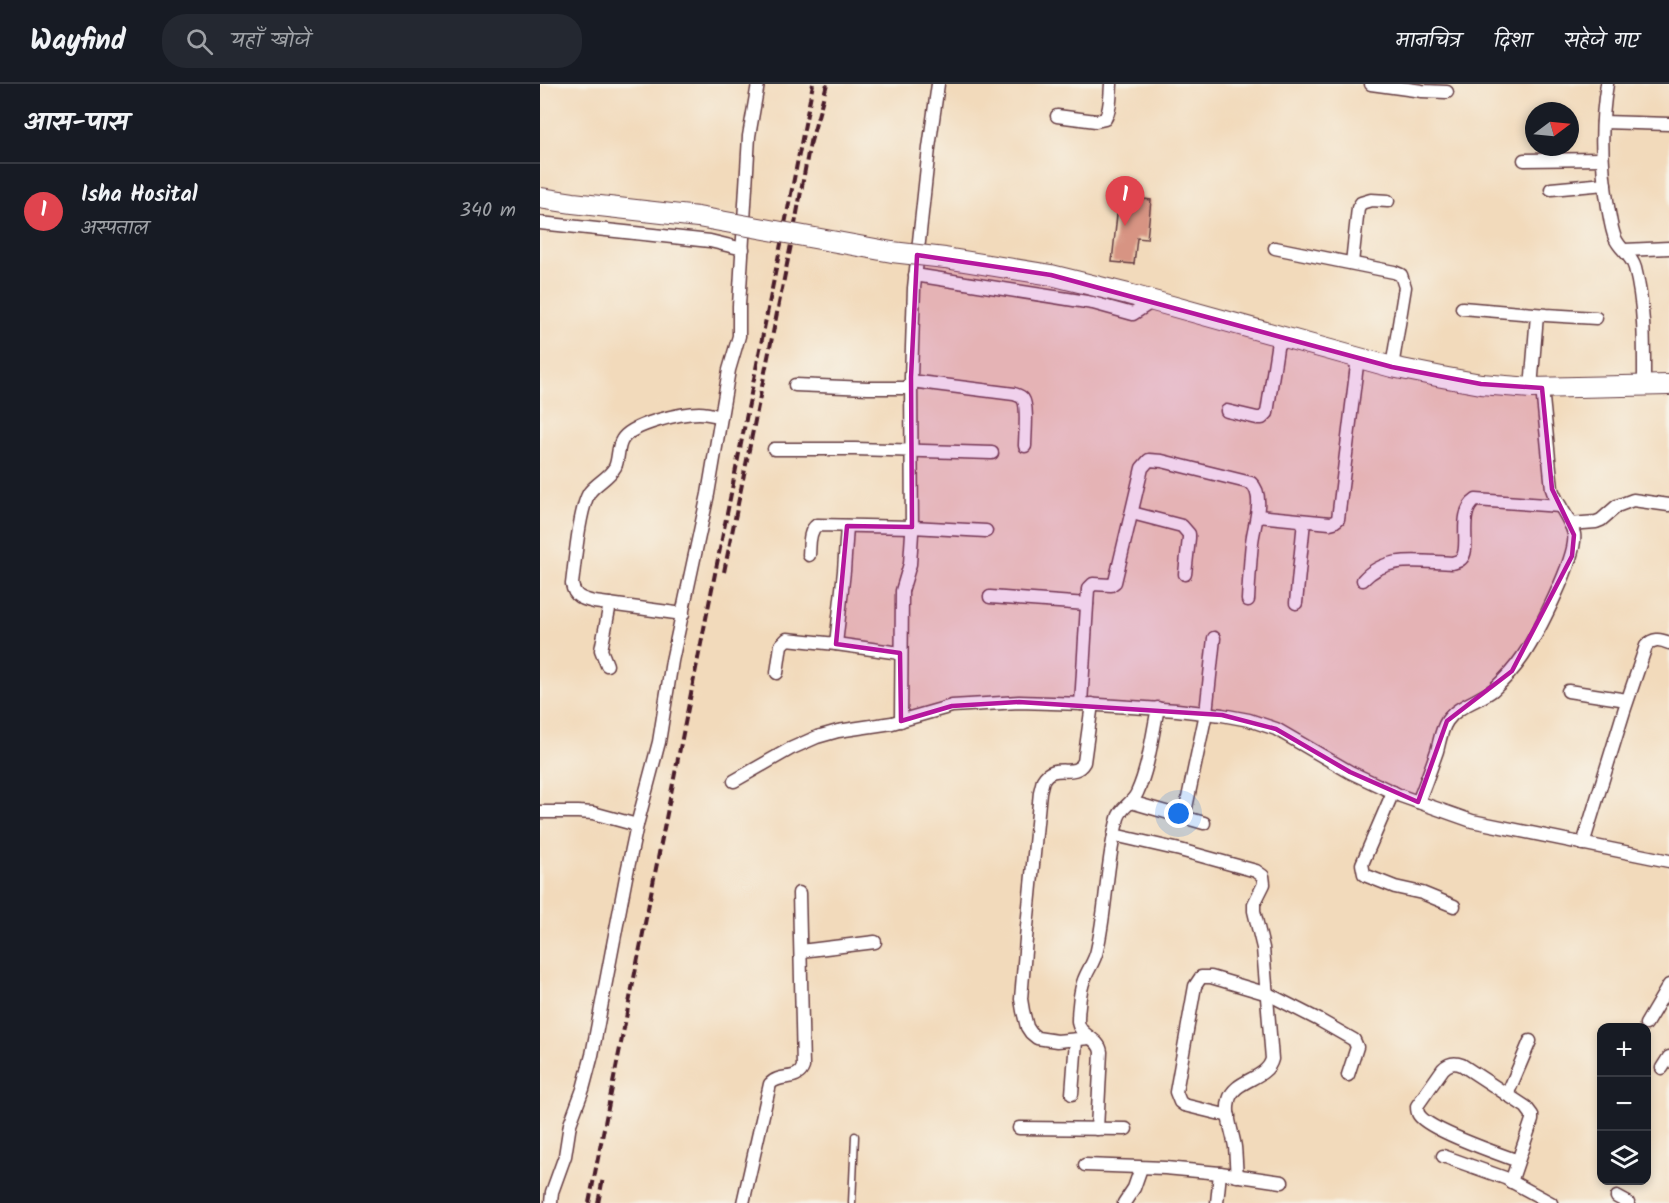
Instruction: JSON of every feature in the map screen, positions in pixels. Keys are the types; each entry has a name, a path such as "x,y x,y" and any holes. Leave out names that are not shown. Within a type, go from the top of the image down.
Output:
{"highway":[{"path":"540,198 698,217 892,252 1051,274 1392,367 1481,384 1536,388 1669,385"}],"street":[{"path":"551,1203 552,1192 565,1156 570,1124 592,1055 637,825 659,742 672,661 708,494 729,370 739,336 749,136 758,84"},
{"path":"901,721 902,591 910,564 912,527 911,385 915,275 938,84"},
{"path":"1057,116 1096,121 1105,119 1110,105 1111,84"},
{"path":"1371,84 1447,92"},
{"path":"1607,84 1602,159 1605,184 1612,228 1618,244 1633,260 1641,294 1644,386"},
{"path":"1603,122 1669,124"},
{"path":"1524,160 1602,159"},
{"path":"1551,189 1605,184"},
{"path":"1352,263 1358,208 1361,203 1371,200 1388,201"},
{"path":"540,223 710,241 743,249"},
{"path":"1275,248 1401,275 1405,287 1392,367"},
{"path":"1625,250 1669,248"},
{"path":"915,275 1093,303 1133,314 1153,301"},
{"path":"1462,308 1596,318"},
{"path":"1418,802 1447,721 1454,713 1492,690 1512,671 1524,655 1551,604 1572,556 1574,535 1552,489 1536,388 1537,315"},
{"path":"1227,411 1257,418 1262,418 1267,413 1279,335"},
{"path":"1258,516 1330,523 1338,519 1358,357"},
{"path":"795,385 868,388 911,385 1014,394 1023,399 1025,406 1025,446"},
{"path":"683,614 583,599 573,591 572,584 582,514 585,500 591,490 615,467 621,440 628,433 638,427 687,413 721,417"},
{"path":"774,449 992,453"},
{"path":"1090,1038 1043,1040 1031,1033 1025,1019 1021,999 1031,886 1043,780 1050,772 1079,769 1084,762 1087,704 1087,593 1090,586 1111,585 1115,582 1142,468 1149,460 1156,459 1251,483 1256,489 1258,516 1252,539 1248,600"},
{"path":"1363,580 1375,568 1395,562 1452,563 1458,561 1464,555 1467,509 1476,500 1560,506"},
{"path":"1570,524 1596,522 1617,506 1633,500 1669,505"},
{"path":"1132,513 1186,529 1189,538 1185,574"},
{"path":"1296,603 1304,521"},
{"path":"809,555 811,531 822,525 986,531"},
{"path":"836,644 847,526"},
{"path":"990,597 1087,604"},
{"path":"607,665 602,651 610,604"},
{"path":"1184,817 1206,713 1214,638"},
{"path":"777,673 781,645 787,639 900,653"},
{"path":"1583,844 1646,646 1653,640 1669,643"},
{"path":"1568,691 1627,700"},
{"path":"734,781 790,749 817,737 838,731 901,721 952,706 1019,702 1158,708 1249,720 1276,729 1350,772 1393,792 1472,821 1669,861"},
{"path":"1097,1129 1101,1052 1099,1044 1083,1033 1078,1022 1082,986 1098,948 1114,836 1121,811 1136,796 1140,785 1148,760 1158,708"},
{"path":"1393,792 1362,864 1364,874 1454,906"},
{"path":"1131,802 1204,823"},
{"path":"540,812 593,813 637,825"},
{"path":"1114,836 1180,850 1263,876 1264,884 1254,904 1254,912 1262,939 1272,1059 1265,1072 1243,1084 1234,1091 1230,1098 1229,1116 1235,1146 1237,1176"},
{"path":"743,1203 770,1084 778,1078 797,1075 803,1067 800,893"},
{"path":"801,951 875,942"},
{"path":"1229,1116 1184,1105 1177,1097 1195,986 1201,977 1211,977 1268,994 1354,1040 1357,1047 1348,1076"},
{"path":"1647,1023 1669,985"},
{"path":"1072,1094 1076,1040"},
{"path":"1507,1095 1530,1041"},
{"path":"1512,1182 1532,1115 1527,1107 1462,1065 1448,1064 1419,1101 1417,1111 1419,1116 1462,1140 1518,1161"},
{"path":"1019,1128 1126,1129"},
{"path":"1443,1155 1512,1182 1551,1203"},
{"path":"1085,1166 1220,1173 1282,1182"},
{"path":"1124,1203 1134,1188 1141,1168"},
{"path":"1217,1203 1220,1173"}],"lane":[{"path":"852,1203 855,1136"}],"highlighted area":[{"path":"917,255 1051,275 1392,367 1481,384 1542,388 1552,489 1574,535 1572,556 1512,671 1447,721 1418,802 1350,772 1276,729 1222,715 1019,702 952,706 901,721 900,653 836,644 847,526 912,527 911,377"}],"building":[{"path":"1119,196 1151,200 1147,239 1137,238 1134,264 1112,262"}],"railway":[{"path":"589,1203 813,84"},
{"path":"810,145 827,84"},
{"path":"724,572 811,137"},
{"path":"598,1203 603,1178"}],"place":[{"name":"Isha Hosital","path":"1125,226"}]}
